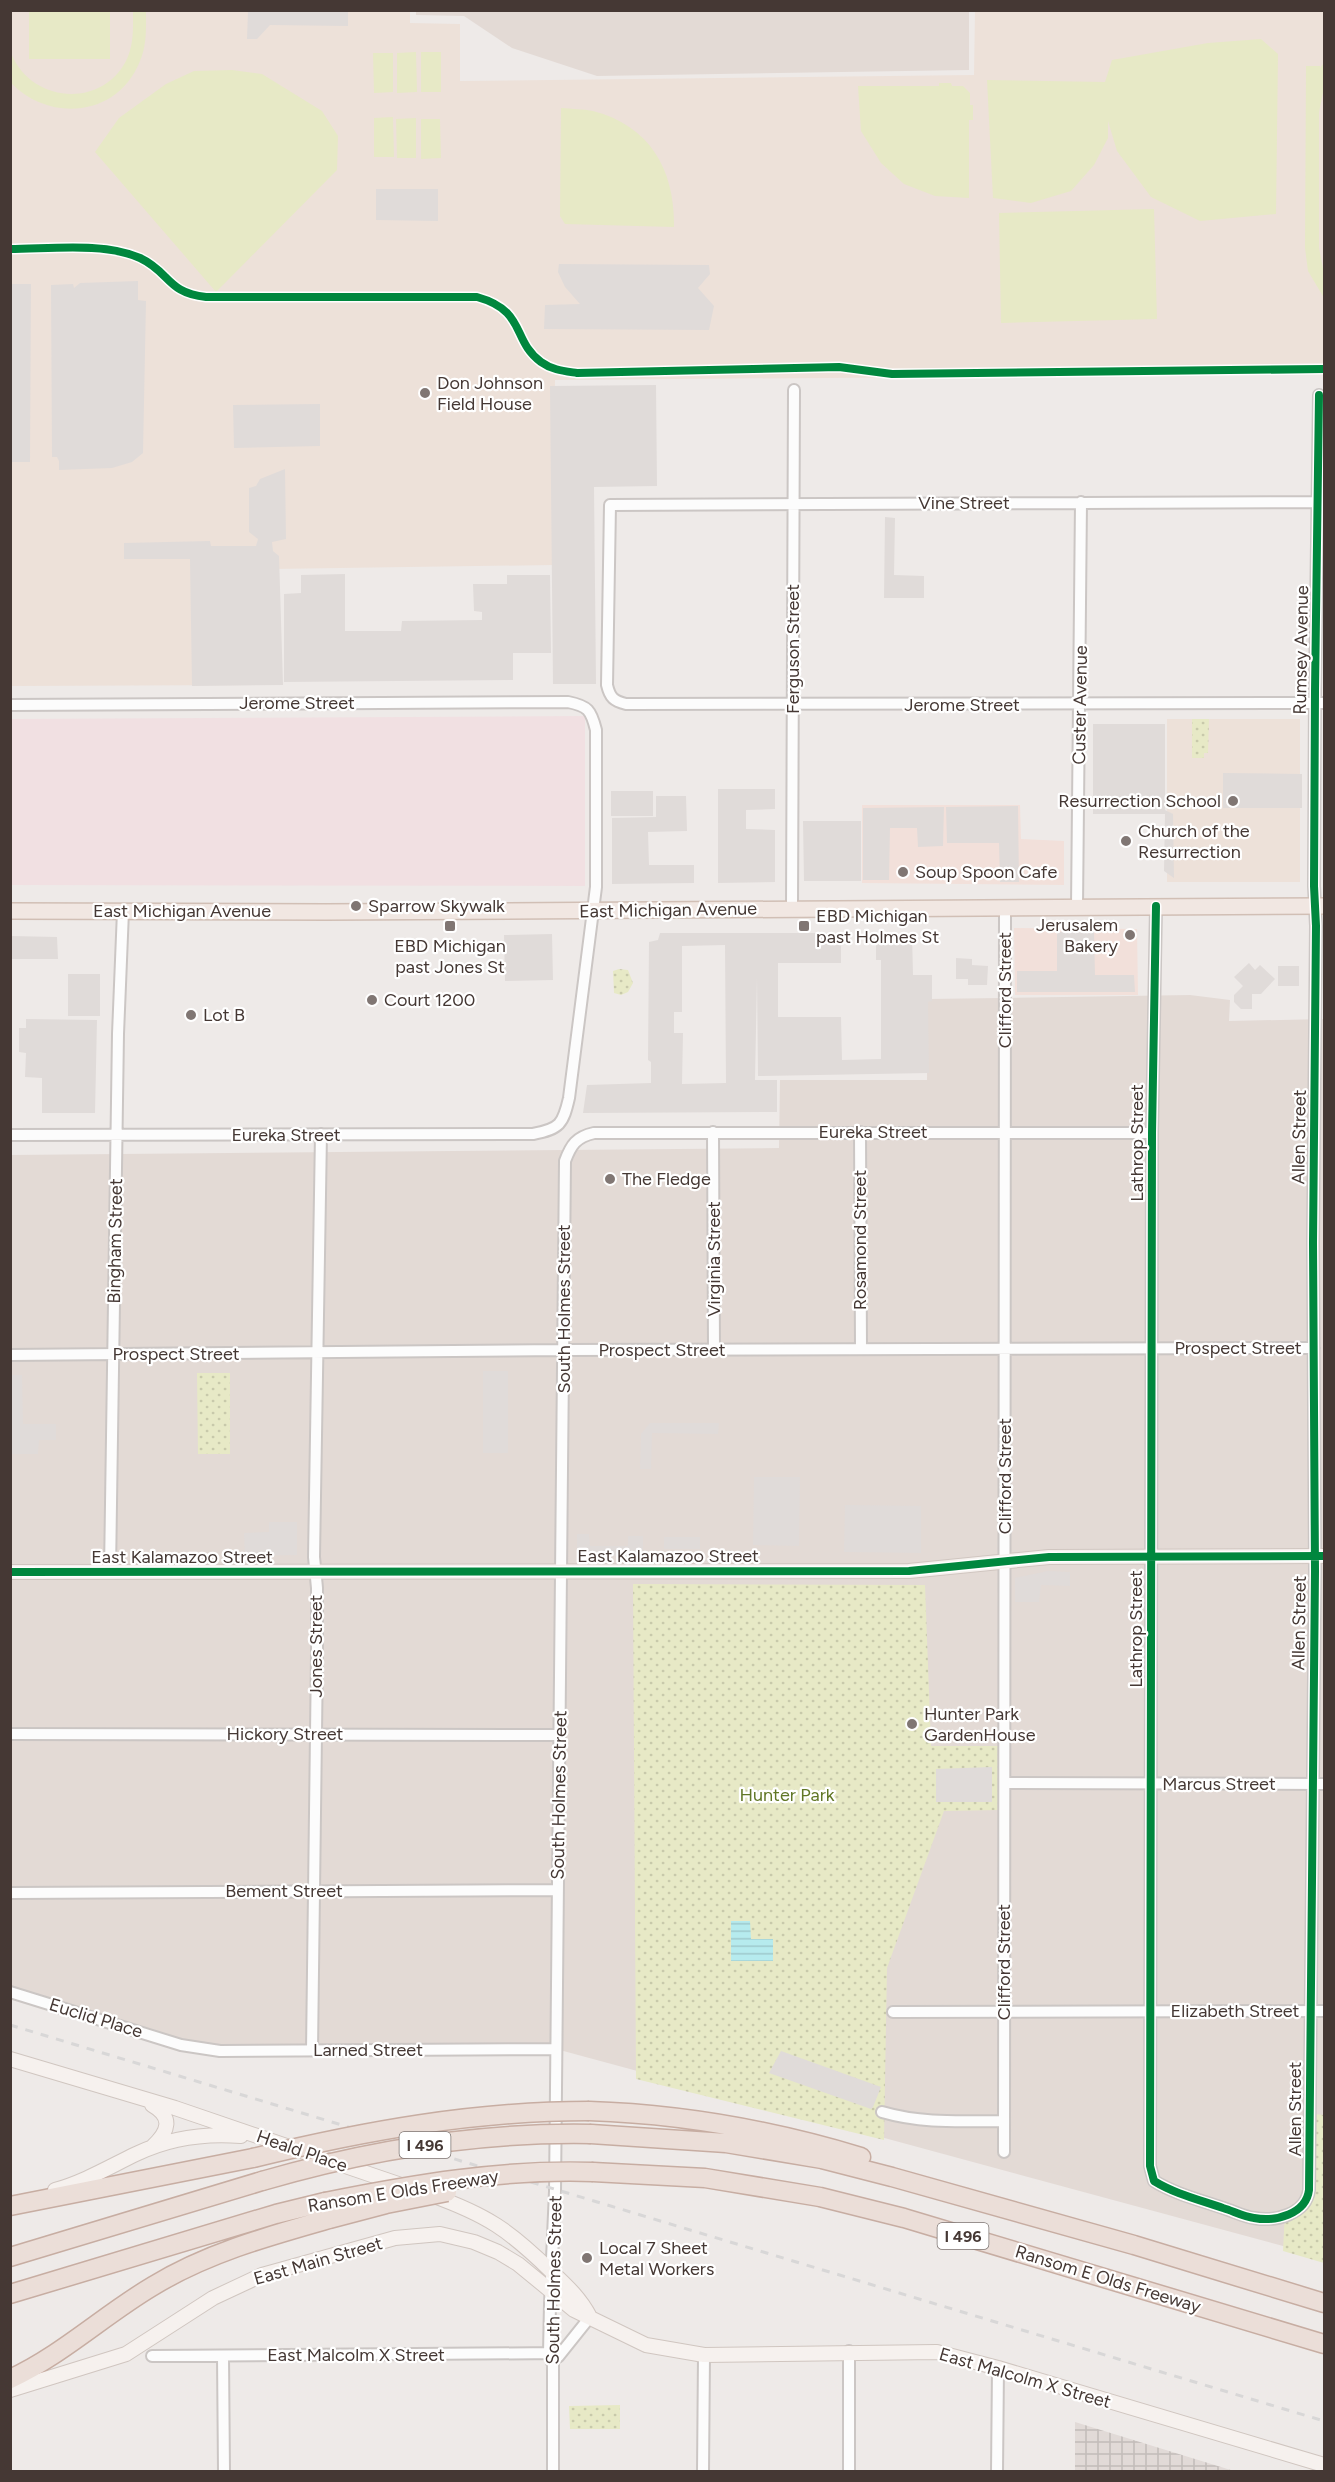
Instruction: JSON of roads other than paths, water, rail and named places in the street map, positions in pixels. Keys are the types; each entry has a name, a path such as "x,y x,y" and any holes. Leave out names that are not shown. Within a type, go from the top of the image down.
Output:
{"highway":[{"path":"10,2206 439,2120 514,2112 589,2111 699,2120 788,2136 1026,2207 1134,2245"},
{"name":"Ransom E Olds Freeway","path":"10,2257 262,2181 353,2158 435,2144 501,2137 591,2134 705,2140 811,2157 892,2177 1134,2245 1324,2303"},
{"name":"Ransom E Olds Freeway","path":"10,2295 282,2212 327,2210 452,2179 539,2172 591,2176 671,2176 773,2187 879,2211 1324,2344"},
{"path":"10,2379 49,2358 132,2299 175,2274 327,2210"}],"main road":[{"name":"East Michigan Avenue","path":"10,911 1320,906"}],"street":[{"name":"Ferguson Street","path":"792,908 794,390"},
{"name":"Rumsey Avenue","path":"1319,394 1320,906"},
{"name":"Custer Avenue","path":"1077,907 1081,502"},
{"name":"Vine Street","path":"607,688 610,505 1318,502"},
{"name":"Jerome Street","path":"607,688 610,696 616,702 626,704 1320,703"},
{"name":"Jerome Street","path":"10,705 568,702 582,705 592,714 596,730 595,910"},
{"name":"Lathrop Street","path":"1156,906 1152,1133 1150,2166 1154,2181 1168,2189 1255,2218 1282,2218"},
{"name":"Allen Street","path":"1282,2218 1301,2208 1308,2200 1311,2011 1319,1784 1320,1556 1314,1348 1320,906"},
{"name":"Clifford Street","path":"1004,2152 1005,907"},
{"name":"Eureka Street","path":"10,1135 533,1134 552,1130 565,1118 569,1098 595,910"},
{"name":"Bingham Street","path":"110,1571 120,931 123,911"},
{"name":"Virginia Street","path":"713,1132 714,1350"},
{"name":"Rosamond Street","path":"860,1132 861,1349"},
{"name":"Eureka Street","path":"594,1133 1152,1133"},
{"name":"South Holmes Street","path":"553,2472 555,2353 551,2291 562,1571 565,1161 575,1141 583,1135 594,1133"},
{"name":"Jones Street","path":"312,2050 317,1588 314,1557 316,1353 321,1134"},
{"name":"Prospect Street","path":"10,1355 563,1350 1314,1348"},
{"name":"East Kalamazoo Street","path":"10,1572 909,1572 1049,1557 1320,1556"},
{"name":"Hickory Street","path":"10,1734 559,1735"},
{"name":"Marcus Street","path":"1005,1783 1319,1784"},
{"name":"Bement Street","path":"10,1893 557,1890"},
{"name":"Euclid Place","path":"10,1992 181,2045"},
{"name":"Elizabeth Street","path":"893,2012 1324,2011"},
{"name":"Larned Street","path":"181,2045 220,2050 556,2049"},
{"name":"Heald Place","path":"10,2059 183,2111 470,2209 508,2231 581,2300 590,2317"},
{"path":"145,2101 159,2109 166,2121 164,2135 151,2148"},
{"path":"882,2112 906,2119 944,2122 1004,2121"},
{"path":"10,2206 85,2180 151,2148 182,2138 212,2135 242,2136 273,2142"},
{"name":"East Main Street","path":"10,2390 126,2355 213,2298 262,2275 407,2236 440,2235 474,2242 508,2257 574,2310 590,2317"},
{"path":"555,2353 590,2317"},
{"name":"East Malcolm X Street","path":"590,2317 646,2345 704,2355 849,2351 937,2352 1324,2465"},
{"path":"849,2351 849,2472"},
{"name":"East Malcolm X Street","path":"152,2356 555,2353"},
{"path":"703,2472 704,2355"},
{"path":"223,2356 224,2472"},
{"path":"997,2472 998,2368"}],"water":[{"path":"731,1921 750,1921 751,1939 773,1939 773,1961 731,1961"}],"railway":[{"path":"10,2025 1324,2421"}],"place":[{"name":"Don Johnson Field House","path":"425,393"},
{"name":"Resurrection School","path":"1233,801"},
{"name":"Church of the Resurrection","path":"1126,841"},
{"name":"Soup Spoon Cafe","path":"903,872"},
{"name":"Sparrow Skywalk","path":"356,906"},
{"name":"EBD Michigan past Jones St","path":"450,926"},
{"name":"EBD Michigan past Holmes St","path":"804,926"},
{"name":"Jerusalem Bakery","path":"1130,935"},
{"name":"Court 1200","path":"372,1000"},
{"name":"Lot B","path":"191,1015"},
{"name":"The Fledge","path":"610,1179"},
{"name":"Hunter Park GardenHouse","path":"912,1724"},
{"name":"Local 7 Sheet Metal Workers","path":"587,2258"}],"park label":[{"name":"Hunter Park","path":"787,1795"}]}
